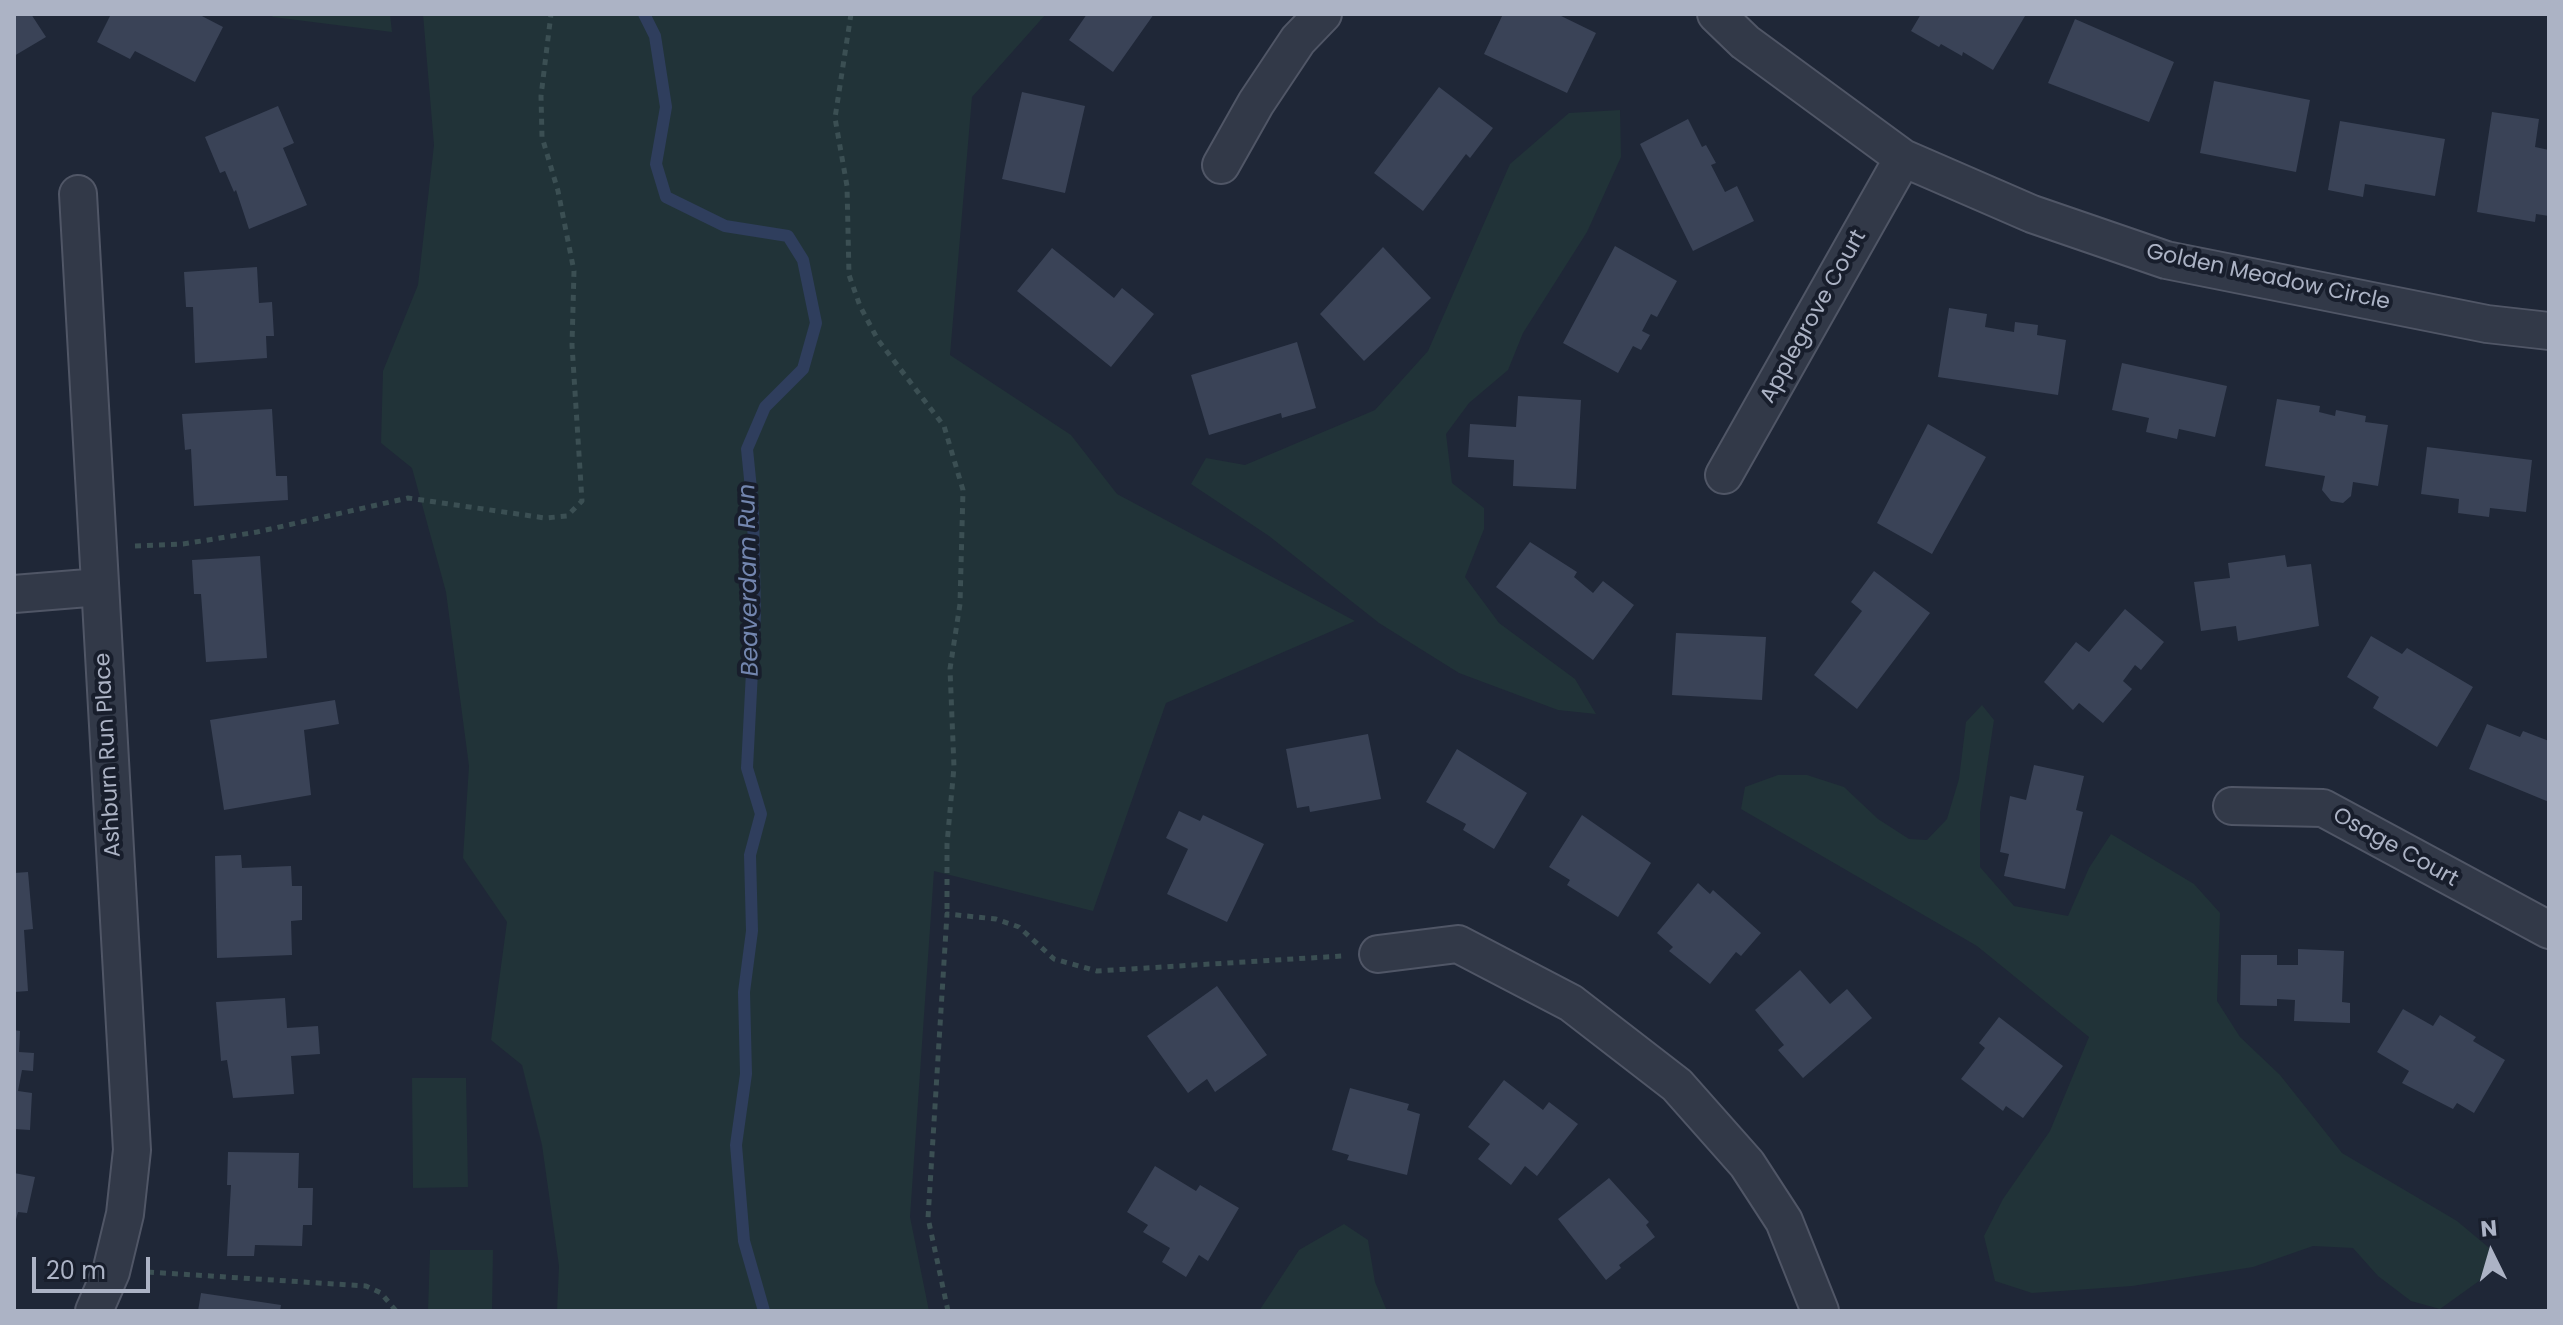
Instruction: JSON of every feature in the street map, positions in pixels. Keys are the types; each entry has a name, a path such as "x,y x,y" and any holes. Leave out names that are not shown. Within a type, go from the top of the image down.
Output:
{"street":[{"path":"1221,165 1256,103 1298,40 1323,14"},
{"name":"Golden Meadow Circle","path":"1716,14 1745,42 1903,158 2032,214 2166,260 2487,324 2549,331"},
{"name":"Applegrove Court","path":"1724,475 1903,158"},
{"name":"Ashburn Run Place","path":"78,194 132,1150 125,1214 111,1272 94,1311"},
{"path":"14,594 100,587"},
{"name":"Osage Court","path":"2232,806 2323,808 2549,930"},
{"path":"1378,954 1458,944 1571,1003 1677,1085 1747,1164 1784,1221 1820,1311"}],"path":[{"path":"98,548 183,544 257,532 408,498 545,518 567,516 582,501 572,345 574,271 558,191 542,137 541,96 551,14"},
{"path":"851,14 835,118 847,186 849,275 878,340 944,426 963,490 960,604 950,669 954,767 947,844 947,914 928,1218 948,1311"},
{"path":"947,914 996,919 1019,927 1054,959 1097,971 1378,954"},
{"path":"111,1272 366,1286 381,1293 396,1311"}],"shaded area":[{"path":"268,14 390,14 392,32 273,17"},
{"path":"423,14 1046,14 972,97 950,355 1071,435 1117,494 1355,621 1166,703 1093,911 934,871 910,1217 929,1311 557,1311 559,1266 542,1145 522,1065 491,1040 507,922 463,858 469,766 446,592 412,468 381,443 383,371 418,285 434,145"},
{"path":"1620,110 1621,157 1587,232 1523,333 1508,370 1469,403 1446,434 1452,483 1484,508 1484,529 1465,577 1499,623 1575,679 1596,714 1558,710 1459,673 1379,623 1269,536 1191,484 1206,458 1245,465 1375,410 1428,351 1510,164 1569,113"},
{"path":"1982,705 1994,720 1980,813 1980,867 2014,906 2068,916 2089,868 2111,834 2194,884 2220,913 2217,1001 2240,1037 2280,1075 2342,1153 2457,1221 2494,1252 2479,1281 2440,1309 2411,1301 2378,1276 2353,1248 2313,1246 2253,1267 2132,1286 2032,1293 1995,1281 1984,1236 2003,1199 2050,1131 2089,1037 1977,946 1741,809 1745,787 1778,775 1807,775 1844,787 1878,819 1909,839 1927,840 1947,819 1959,779 1966,722"},
{"path":"412,1078 466,1078 468,1187 413,1188"},
{"path":"1344,1224 1368,1240 1375,1282 1387,1311 1259,1311 1299,1250"},
{"path":"430,1250 493,1250 492,1311 428,1311"}],"building":[{"path":"14,14 31,14 46,37 14,56"},
{"path":"111,14 198,14 223,27 195,82 135,51 130,59 97,42"},
{"path":"1087,14 1154,14 1113,72 1069,40"},
{"path":"1503,14 1557,14 1596,33 1567,93 1484,54"},
{"path":"1921,14 2025,16 1993,70 1963,52 1962,56 1941,44 1939,47 1911,31"},
{"path":"2075,19 2174,62 2149,122 2048,83"},
{"path":"2214,81 2310,100 2296,172 2200,153"},
{"path":"1439,87 1493,128 1470,158 1466,154 1423,211 1374,173"},
{"path":"1022,92 1085,106 1065,193 1002,179"},
{"path":"278,106 294,143 283,148 307,205 249,229 236,190 234,192 225,171 220,173 205,137"},
{"path":"2492,112 2539,119 2535,147 2549,150 2549,216 2536,214 2535,222 2477,212"},
{"path":"1688,119 1702,147 1706,145 1716,163 1711,165 1725,192 1737,186 1754,221 1693,251 1640,144"},
{"path":"2340,121 2445,139 2435,196 2365,184 2363,197 2328,190"},
{"path":"1615,246 1677,281 1657,317 1651,314 1642,331 1650,335 1641,350 1633,346 1618,373 1563,343"},
{"path":"1383,247 1431,298 1364,361 1320,314"},
{"path":"1052,248 1114,298 1122,288 1154,314 1111,367 1017,291"},
{"path":"257,267 259,303 272,302 274,336 266,336 267,358 195,363 193,307 186,307 184,272"},
{"path":"1949,308 1987,314 1985,327 2014,332 2015,322 2038,325 2037,335 2066,340 2058,395 1938,377"},
{"path":"1297,342 1316,408 1282,418 1281,413 1209,435 1191,375"},
{"path":"2122,363 2227,386 2215,437 2179,429 2177,439 2146,432 2149,418 2112,410"},
{"path":"1518,396 1581,400 1576,489 1513,486 1514,460 1468,457 1470,424 1516,427"},
{"path":"2277,399 2320,406 2319,412 2335,416 2336,410 2366,416 2365,422 2388,425 2378,486 2353,482 2351,496 2343,503 2331,501 2322,490 2325,476 2265,466"},
{"path":"272,409 276,476 287,476 288,500 194,506 191,449 185,450 182,414"},
{"path":"1928,424 1986,457 1932,554 1877,523"},
{"path":"2427,447 2532,460 2526,512 2490,508 2489,517 2458,513 2459,499 2421,494"},
{"path":"1530,542 1577,572 1574,577 1593,593 1603,581 1634,605 1593,660 1496,587"},
{"path":"2285,555 2287,567 2311,564 2319,626 2238,641 2236,626 2201,631 2194,582 2230,578 2228,563"},
{"path":"260,556 267,658 206,662 201,594 194,594 192,560"},
{"path":"1874,571 1930,613 1857,709 1814,675 1862,611 1851,602"},
{"path":"2125,609 2164,642 2141,670 2135,665 2123,681 2132,689 2103,723 2079,703 2073,710 2044,682 2076,642 2089,652"},
{"path":"1676,633 1766,637 1762,700 1672,695"},
{"path":"2371,636 2402,654 2407,648 2473,687 2437,747 2373,708 2379,697 2347,677"},
{"path":"335,700 339,724 304,730 311,795 224,810 210,720"},
{"path":"2487,724 2520,737 2523,731 2549,741 2549,802 2469,769"},
{"path":"1368,734 1381,799 1310,812 1309,806 1297,808 1286,749"},
{"path":"1457,749 1527,793 1494,849 1463,830 1466,824 1426,802"},
{"path":"2034,765 2084,776 2076,810 2083,812 2065,889 2004,876 2009,854 2000,852 2010,796 2026,800"},
{"path":"1179,811 1200,821 1203,815 1264,844 1227,922 1167,894 1188,849 1166,838"},
{"path":"1582,815 1651,863 1618,917 1567,885 1570,880 1549,867"},
{"path":"241,855 242,868 291,866 292,886 302,886 302,920 291,921 292,955 217,958 215,856"},
{"path":"28,872 33,929 24,930 28,991 14,992 14,873"},
{"path":"1698,883 1710,894 1713,890 1761,933 1741,956 1736,952 1710,984 1669,951 1673,947 1657,933"},
{"path":"2298,949 2344,951 2342,1002 2350,1003 2350,1023 2294,1021 2295,1000 2277,999 2277,1006 2240,1005 2241,955 2277,955 2277,965 2298,965"},
{"path":"1800,970 1830,1004 1847,989 1872,1018 1803,1078 1778,1050 1784,1045 1755,1010"},
{"path":"1217,986 1267,1055 1215,1092 1207,1079 1188,1093 1147,1036"},
{"path":"285,998 287,1028 318,1026 320,1054 291,1056 294,1094 233,1098 227,1060 221,1061 216,1002"},
{"path":"2403,1009 2433,1026 2440,1015 2476,1037 2473,1041 2505,1060 2474,1113 2457,1103 2453,1109 2402,1083 2409,1071 2377,1052"},
{"path":"1999,1017 2063,1066 2023,1118 2006,1106 2003,1111 1961,1079 1985,1048 1979,1043"},
{"path":"14,1030 20,1031 19,1052 34,1053 33,1071 22,1070 18,1091 32,1093 30,1130 14,1129"},
{"path":"1504,1080 1543,1110 1549,1102 1578,1124 1537,1176 1525,1166 1511,1185 1478,1159 1490,1144 1468,1127"},
{"path":"1350,1088 1409,1104 1407,1110 1420,1114 1407,1175 1347,1160 1349,1155 1332,1150"},
{"path":"228,1152 299,1153 298,1188 313,1188 312,1225 303,1225 302,1246 255,1245 254,1256 227,1256 231,1185 227,1185"},
{"path":"1155,1166 1196,1191 1200,1185 1239,1208 1208,1261 1199,1255 1186,1277 1162,1262 1170,1248 1143,1232 1148,1225 1127,1212"},
{"path":"14,1173 35,1177 27,1213 18,1212 15,1223"},
{"path":"1609,1178 1649,1222 1646,1225 1655,1237 1619,1265 1621,1268 1606,1280 1558,1219"},
{"path":"201,1293 281,1305 280,1311 198,1311"}],"waterway":[{"name":"Beaverdam Run","path":"644,14 655,36 666,107 656,164 666,197 725,226 788,236 803,260 816,323 803,369 765,407 747,449 753,509 755,614 747,768 761,814 750,855 752,931 744,992 746,1074 736,1145 744,1241 764,1311"}]}
